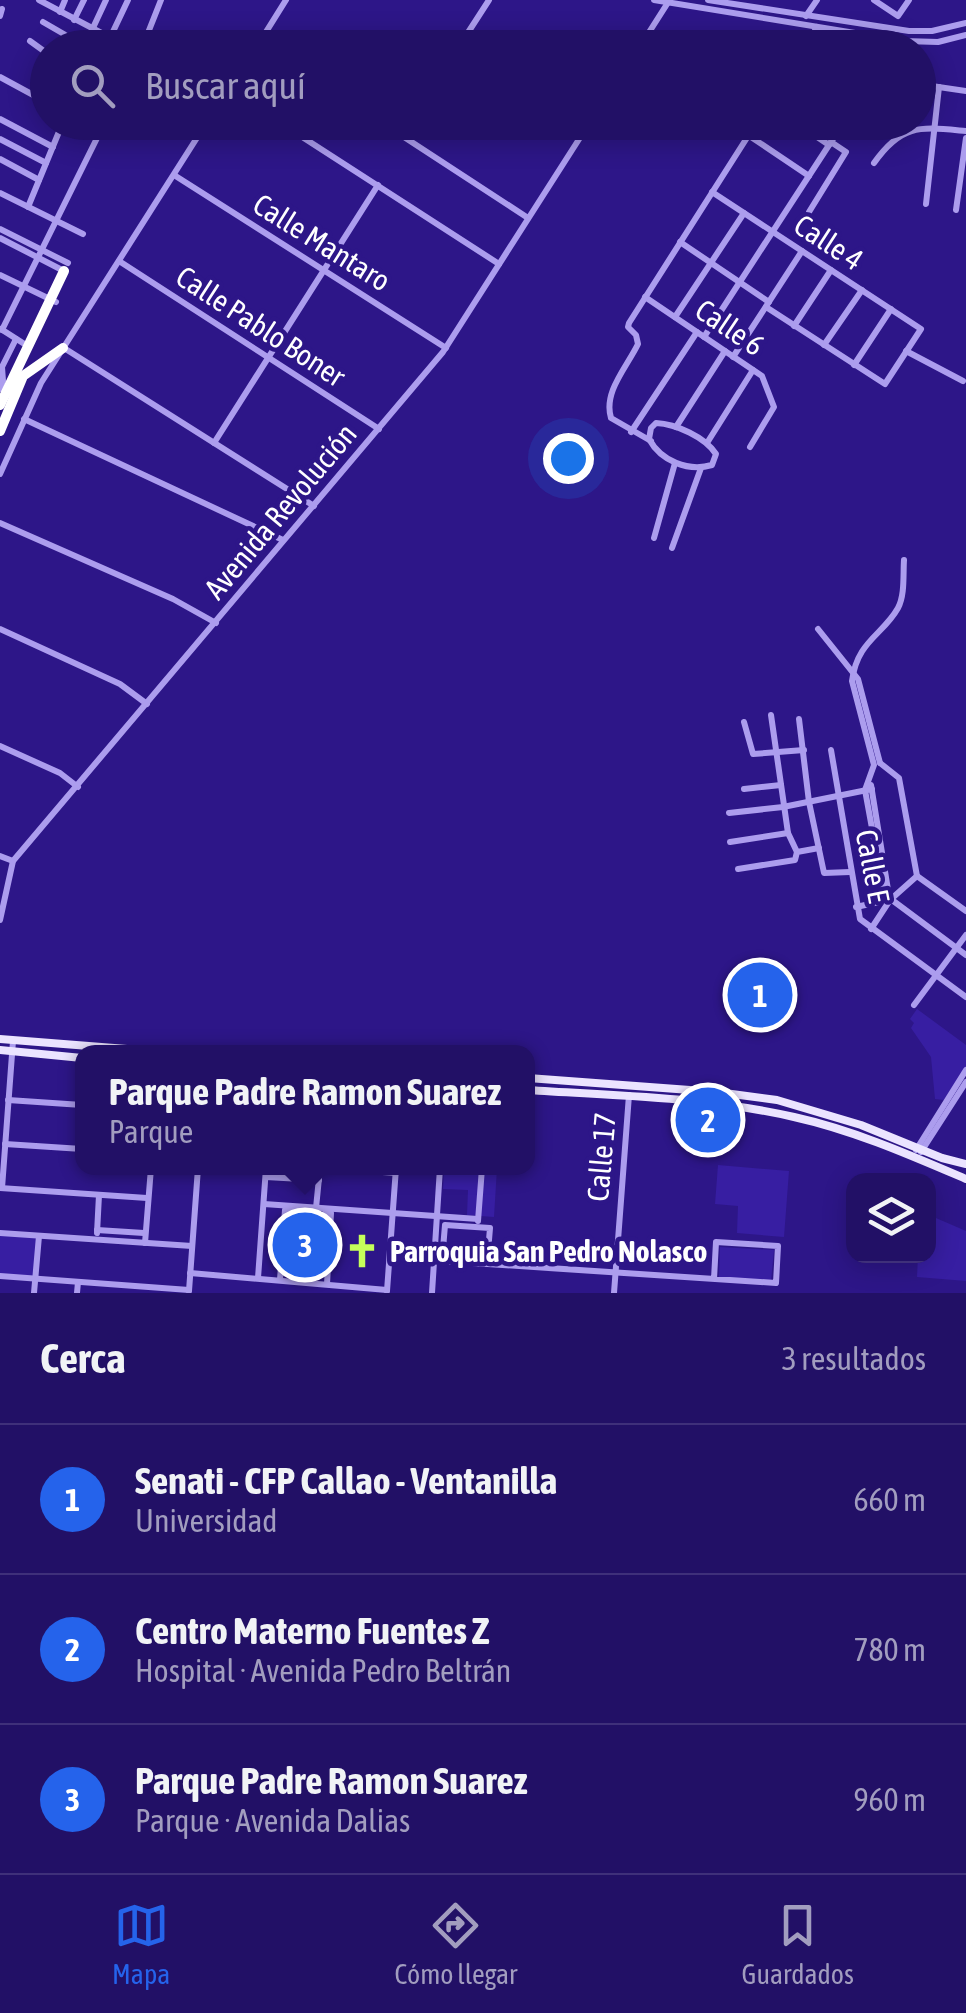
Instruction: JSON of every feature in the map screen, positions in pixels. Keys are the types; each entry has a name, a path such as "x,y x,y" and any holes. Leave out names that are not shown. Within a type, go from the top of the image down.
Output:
{"highway":[{"path":"0,405 21,342 53,300 66,267"},
{"path":"0,431 24,376 63,348"}],"main road":[{"path":"0,1039 75,1045"},
{"path":"0,1050 75,1057"},
{"path":"535,1078 717,1092 782,1102 841,1118 966,1179"},
{"path":"535,1090 774,1112 966,1164"}],"street":[{"path":"39,0 92,30 106,0"},
{"path":"60,12 66,0"},
{"path":"74,20 84,0"},
{"path":"114,30 128,0"},
{"path":"149,30 161,0"},
{"path":"269,30 286,0"},
{"path":"470,30 489,0"},
{"path":"654,0 828,30"},
{"path":"708,0 907,30"},
{"path":"777,12 780,0"},
{"path":"806,16 816,0"},
{"path":"874,0 898,16 909,0"},
{"path":"650,30 669,1"},
{"path":"817,28 822,18"},
{"path":"43,22 57,30"},
{"path":"932,30 966,24"},
{"path":"936,42 966,35"},
{"path":"0,77 30,93"},
{"path":"936,87 966,91"},
{"path":"939,87 936,128 966,135 956,210"},
{"path":"0,119 30,135"},
{"path":"0,139 46,163"},
{"path":"40,140 53,147"},
{"path":"28,206 56,140"},
{"path":"0,389 2,367 21,342 1,329 97,140"},
{"path":"0,474 24,419 63,348 196,140"},
{"path":"307,140 499,264"},
{"path":"409,140 528,218"},
{"name":"Avenida Revolución","path":"0,920 13,861 446,348 578,140"},
{"path":"650,442 651,428 656,423 676,427 707,443 716,454 715,460 701,468 662,456 650,442 611,418 608,400 638,346 636,335 628,327 745,140"},
{"path":"754,140 809,176"},
{"path":"809,212 846,152 825,140"},
{"path":"631,432 740,282 832,140"},
{"path":"874,163 893,140"},
{"path":"926,204 934,140"},
{"path":"0,159 39,180"},
{"name":"Calle Mantaro","path":"174,175 446,348"},
{"path":"214,443 378,185"},
{"name":"Calle 4","path":"712,192 921,329 906,351"},
{"path":"0,193 83,234"},
{"path":"674,317 744,213"},
{"path":"0,229 66,267"},
{"path":"0,238 40,253"},
{"path":"680,242 740,282 794,326 884,384 906,351 964,381"},
{"path":"734,357 802,251"},
{"name":"Calle Pablo Boner","path":"118,261 379,429"},
{"path":"794,326 831,270"},
{"path":"0,275 53,300"},
{"path":"824,346 862,290"},
{"name":"Calle 6","path":"645,297 763,377 774,407 750,447"},
{"path":"854,364 891,309"},
{"path":"63,348 314,506"},
{"path":"676,427 725,351"},
{"path":"707,443 753,370"},
{"path":"24,419 284,540"},
{"path":"654,538 675,463"},
{"path":"672,548 701,468"},
{"path":"0,523 173,599 216,623"},
{"path":"853,676 869,639 899,605 904,560"},
{"path":"0,629 120,684 146,704"},
{"path":"818,629 853,676 877,764 869,790 882,888 890,900 966,954"},
{"path":"738,869 795,860 797,852 788,834 771,715"},
{"path":"799,719 823,870 827,875 850,872"},
{"path":"744,722 748,746 757,755 804,750"},
{"path":"0,746 60,774 78,787"},
{"name":"Calle E","path":"831,750 860,919 966,997"},
{"path":"877,764 899,778 917,876 966,911"},
{"path":"744,789 781,784"},
{"path":"729,813 869,790"},
{"path":"730,842 788,834"},
{"path":"797,852 819,848"},
{"path":"0,856 13,861"},
{"path":"871,929 890,900 917,876"},
{"path":"856,907 890,900"},
{"path":"914,1004 966,935"},
{"path":"13,1041 1,1188 147,1198"},
{"path":"918,1153 966,1070"},
{"path":"918,1153 966,1082"},
{"name":"Calle 17","path":"614,1293 630,1085"},
{"path":"8,1100 75,1104"},
{"path":"5,1144 75,1148"},
{"path":"145,1243 151,1175"},
{"path":"0,1276 189,1292 197,1175"},
{"path":"316,1208 319,1175"},
{"path":"190,1272 387,1291 396,1175"},
{"path":"432,1293 439,1175"},
{"path":"478,1223 481,1175"},
{"path":"258,1278 266,1178 319,1180"},
{"path":"96,1240 100,1194"},
{"path":"264,1204 436,1216 478,1223 490,1228 488,1264"},
{"path":"280,1280 285,1210 331,1213 327,1284"},
{"path":"478,1223 446,1225 442,1261 615,1272 714,1279 776,1283 778,1246 716,1242 714,1279"},
{"path":"97,1230 145,1232"},
{"path":"0,1233 192,1246"},
{"path":"34,1293 40,1236"},
{"path":"77,1293 78,1282"}],"shaded area":[{"path":"917,1009 966,1045 966,1067 944,1100 935,1099 931,1057 911,1028 914,1023 910,1019"},
{"path":"718,1165 789,1171 784,1237 737,1233 738,1206 715,1204"},
{"path":"444,1175 497,1175 494,1217 467,1215 468,1190 443,1189"},
{"path":"292,1217 323,1220 319,1273 288,1271"},
{"path":"936,1218 966,1231 966,1281 917,1277 918,1263 936,1263"},
{"path":"0,1235 37,1238 35,1279 0,1277"},
{"path":"720,1247 774,1250 771,1281 719,1278"}],"place":[{"name":"Senati - CFP Callao - Ventanilla","path":"760,995"},
{"name":"Centro Materno Fuentes Z","path":"708,1120"},
{"name":"Parque Padre Ramon Suarez","path":"305,1245"},
{"name":"Parroquia San Pedro Nolasco","path":"362,1251"}]}
